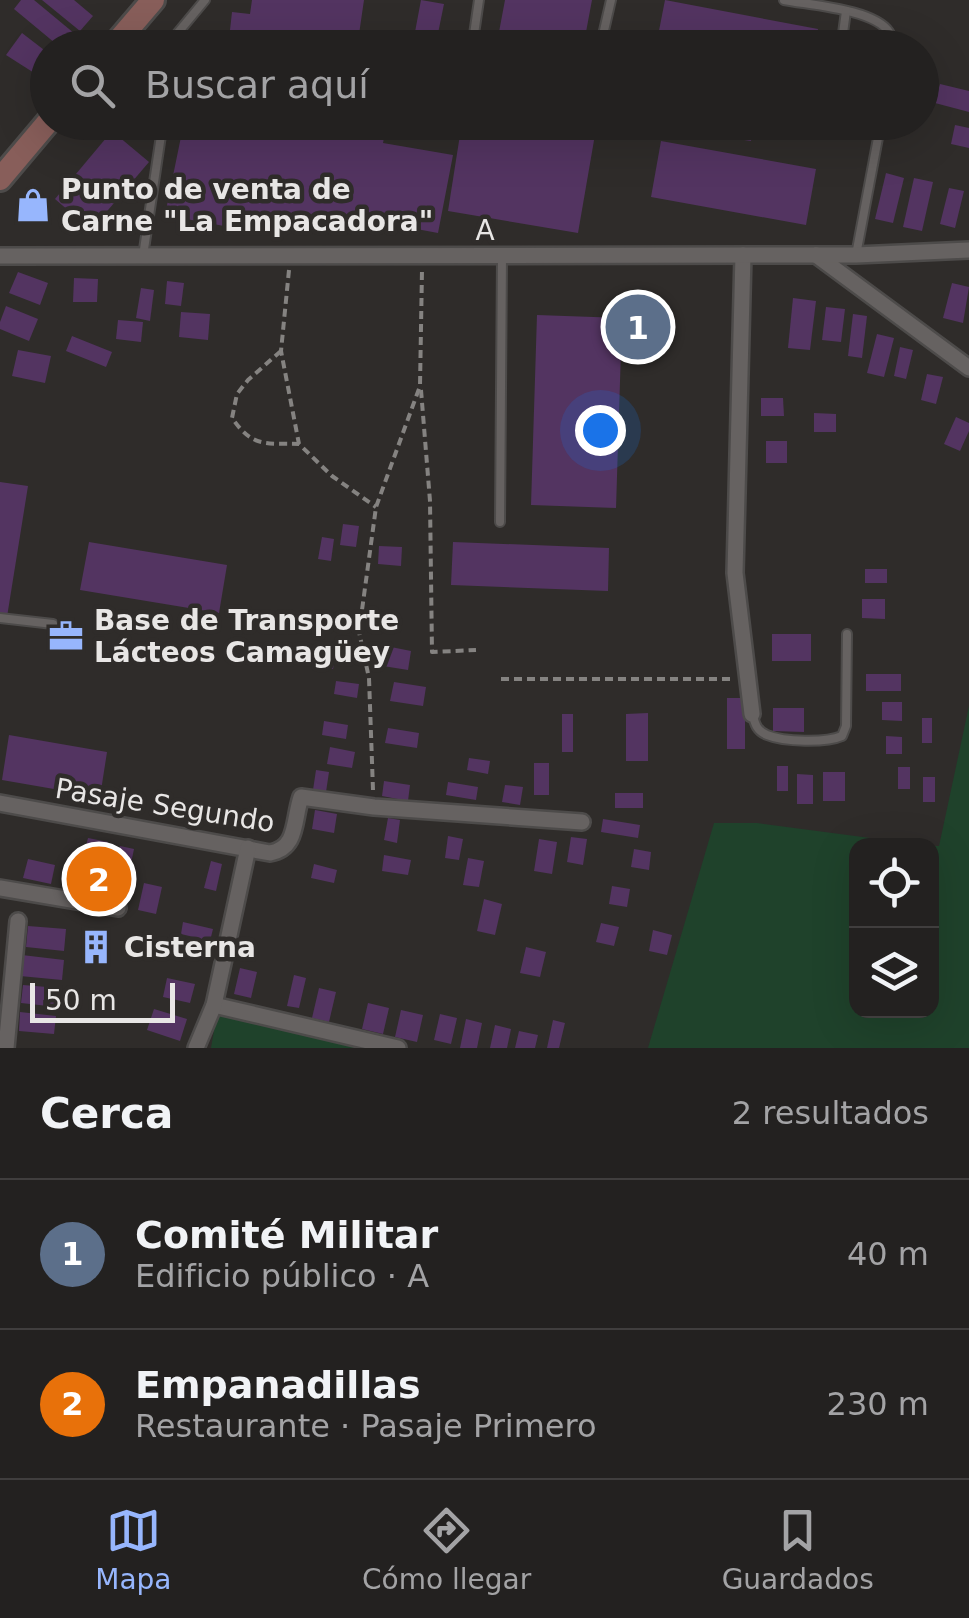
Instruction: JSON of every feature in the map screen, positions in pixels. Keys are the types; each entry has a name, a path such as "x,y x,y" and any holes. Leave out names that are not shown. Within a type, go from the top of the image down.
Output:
{"main road":[{"path":"127,30 152,0"},
{"path":"0,179 33,140"}],"street":[{"name":"A","path":"0,256 856,255 969,250"},
{"path":"743,255 736,574 752,714"},
{"path":"816,255 969,368"},
{"name":"Pasaje Segundo","path":"0,803 270,853 283,851 289,844 301,797 374,807 582,822"},
{"path":"196,1048 214,1005 248,848"},
{"path":"0,888 118,908"},
{"path":"6,1048 18,921"},
{"path":"214,1005 398,1048"}],"lane":[{"path":"180,30 205,0"},
{"path":"475,30 480,0"},
{"path":"604,30 611,0"},
{"path":"784,0 846,11 877,22 887,30"},
{"path":"843,30 846,11"},
{"path":"143,256 160,140"},
{"path":"856,255 878,140"},
{"path":"500,522 502,255"},
{"path":"0,618 53,624"},
{"path":"752,714 756,728 766,735 830,741 842,736 846,726 848,634"}],"path":[{"path":"290,256 281,351 300,444 332,476 376,507"},
{"path":"422,256 420,386 430,501 432,652 476,650"},
{"path":"281,351 237,394 232,418 245,437 264,444 300,444"},
{"path":"374,807 369,678 358,632 376,507 420,386"},
{"path":"501,678 748,679"}],"green space":[{"path":"969,706 969,1048 648,1048 714,823 757,823 870,838 849,838 849,1018 939,1018 939,846"},
{"path":"217,1013 380,1048 211,1048"}],"building":[{"path":"21,0 34,0 70,30 39,30 14,9"},
{"path":"42,0 74,0 93,16 79,30"},
{"path":"252,0 364,0 360,30 230,30 232,12 250,14"},
{"path":"421,0 444,4 439,30 415,30"},
{"path":"505,0 592,0 586,30 499,30"},
{"path":"665,0 818,29 818,30 659,30"},
{"path":"22,33 30,39 30,70 6,55"},
{"path":"940,84 969,91 969,112 939,104"},
{"path":"955,125 969,128 969,148 951,144"},
{"path":"104,140 123,140 149,162 91,230 55,199"},
{"path":"180,140 384,140 383,143 453,155 438,233 325,212 321,229 226,215 224,226 165,215"},
{"path":"459,140 594,140 578,233 448,211"},
{"path":"661,141 816,169 806,225 651,197"},
{"path":"886,173 904,178 893,223 875,219"},
{"path":"914,178 933,182 922,231 903,227"},
{"path":"949,188 964,191 955,228 940,224"},
{"path":"18,272 48,283 40,305 9,293"},
{"path":"74,278 98,279 97,302 73,302"},
{"path":"167,281 184,283 181,306 165,304"},
{"path":"952,283 969,287 963,323 943,318"},
{"path":"141,288 154,290 150,321 136,318"},
{"path":"793,298 816,301 810,350 788,348"},
{"path":"6,306 38,319 29,341 0,329"},
{"path":"826,307 845,309 841,342 822,340"},
{"path":"181,312 210,314 208,340 179,337"},
{"path":"853,314 867,316 862,358 848,356"},
{"path":"537,315 622,318 616,508 531,505"},
{"path":"118,320 143,322 141,342 116,339"},
{"path":"877,334 894,338 884,377 867,373"},
{"path":"72,336 112,352 106,367 66,351"},
{"path":"900,347 913,350 906,379 894,376"},
{"path":"18,350 51,356 45,383 12,376"},
{"path":"927,374 943,377 936,404 921,400"},
{"path":"761,398 783,398 784,416 761,416"},
{"path":"814,413 836,414 836,432 814,432"},
{"path":"956,417 969,423 960,451 944,444"},
{"path":"766,441 787,441 787,463 766,463"},
{"path":"0,482 28,486 7,617 0,616"},
{"path":"343,524 359,526 356,547 340,545"},
{"path":"322,537 334,539 331,561 318,559"},
{"path":"89,542 227,565 219,613 80,590"},
{"path":"453,542 609,548 608,591 451,585"},
{"path":"379,546 402,547 401,566 378,564"},
{"path":"865,569 887,569 887,583 865,583"},
{"path":"862,599 885,599 885,619 862,618"},
{"path":"772,634 811,634 811,661 772,661"},
{"path":"323,644 337,647 333,669 319,667"},
{"path":"386,646 411,651 408,670 383,666"},
{"path":"866,674 901,674 901,691 866,691"},
{"path":"336,681 359,684 357,698 334,694"},
{"path":"394,682 426,687 423,706 390,701"},
{"path":"727,698 745,698 745,749 727,749"},
{"path":"882,702 902,702 902,721 882,720"},
{"path":"773,708 804,708 804,732 773,731"},
{"path":"648,713 648,761 626,761 626,714"},
{"path":"562,714 573,714 573,752 562,752"},
{"path":"922,718 932,718 932,743 922,743"},
{"path":"324,721 348,725 346,739 322,735"},
{"path":"388,728 419,733 417,748 385,743"},
{"path":"9,735 107,752 100,797 2,780"},
{"path":"886,736 902,737 902,754 886,754"},
{"path":"330,747 355,752 352,768 327,764"},
{"path":"469,758 490,761 488,774 467,770"},
{"path":"534,763 549,763 549,795 534,795"},
{"path":"777,766 788,766 788,791 777,791"},
{"path":"898,767 910,767 910,789 898,789"},
{"path":"316,770 329,772 326,792 313,790"},
{"path":"823,772 845,772 845,801 823,801"},
{"path":"797,774 813,775 813,804 797,804"},
{"path":"923,777 935,777 935,802 923,802"},
{"path":"384,781 410,785 408,801 382,796"},
{"path":"448,782 478,787 476,800 446,795"},
{"path":"505,785 523,787 520,805 502,802"},
{"path":"615,793 643,793 643,808 615,808"},
{"path":"315,810 337,814 334,833 312,829"},
{"path":"388,818 400,820 397,843 384,840"},
{"path":"603,819 640,825 638,838 601,832"},
{"path":"448,836 463,839 459,860 445,858"},
{"path":"571,837 587,839 583,865 567,862"},
{"path":"88,838 108,842 101,872 81,867"},
{"path":"539,839 557,842 552,874 534,871"},
{"path":"120,846 134,849 129,873 115,870"},
{"path":"634,849 651,852 649,870 631,867"},
{"path":"384,855 411,860 408,875 382,871"},
{"path":"468,858 484,861 479,887 463,885"},
{"path":"28,859 55,865 51,884 23,878"},
{"path":"211,861 222,864 216,891 204,888"},
{"path":"314,864 337,870 334,883 311,878"},
{"path":"88,879 112,885 109,898 85,892"},
{"path":"144,883 162,887 156,914 138,910"},
{"path":"612,886 630,889 627,907 609,904"},
{"path":"484,899 502,904 495,935 477,931"},
{"path":"183,922 213,929 210,941 181,934"},
{"path":"601,923 619,927 614,946 596,942"},
{"path":"28,926 66,929 64,951 26,947"},
{"name":"Cisterna","path":"86,929 110,932 106,964 82,961"},
{"path":"653,930 672,935 667,955 649,951"},
{"path":"526,947 546,952 540,977 520,973"},
{"path":"22,955 64,960 62,980 20,976"},
{"path":"240,968 257,972 251,998 234,994"},
{"path":"294,975 306,978 299,1008 287,1006"},
{"path":"167,978 195,984 190,1003 163,997"},
{"path":"23,985 59,988 57,1007 21,1003"},
{"path":"319,988 336,992 329,1022 312,1018"},
{"path":"368,1003 389,1008 383,1034 362,1029"},
{"path":"154,1009 187,1019 180,1041 147,1030"},
{"path":"401,1010 423,1015 417,1042 395,1037"},
{"path":"20,1012 56,1016 54,1034 19,1031"},
{"path":"440,1014 457,1018 451,1044 434,1040"},
{"path":"466,1019 482,1023 477,1048 460,1048"},
{"path":"553,1020 565,1023 559,1048 547,1048"},
{"path":"495,1025 511,1029 507,1048 490,1048"},
{"path":"519,1031 538,1035 535,1048 515,1048"}],"place":[{"name":"Punto de venta de Carne \"La Empacadora\"","path":"33,205"},
{"name":"Comité Militar","path":"638,327"},
{"name":"Base de Transporte Lácteos Camagüey","path":"66,636"},
{"name":"Empanadillas","path":"99,879"},
{"name":"Cisterna","path":"96,947"}]}
